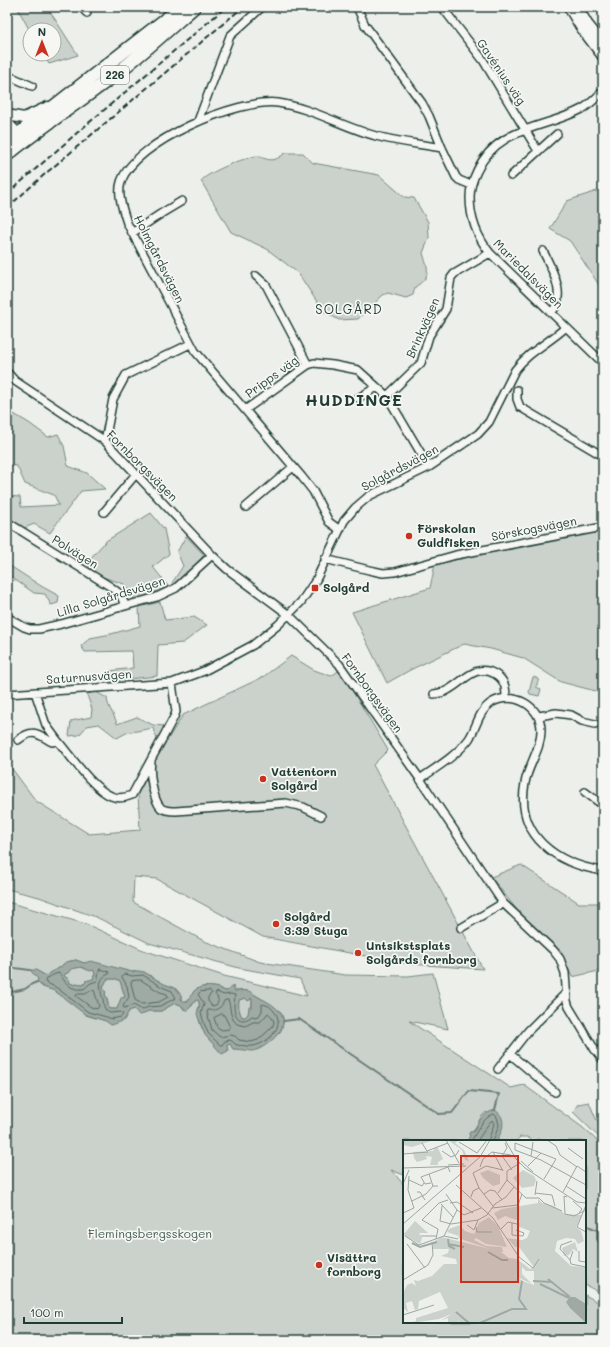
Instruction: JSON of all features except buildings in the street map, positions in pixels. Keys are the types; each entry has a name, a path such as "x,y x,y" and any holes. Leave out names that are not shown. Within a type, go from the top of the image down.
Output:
{"main road":[{"name":"226","path":"7,143 180,7"},
{"name":"226","path":"7,155 30,136 116,73 194,7"},
{"path":"569,7 581,28 603,56"},
{"path":"577,7 587,24 603,44"},
{"path":"7,115 24,118 59,101"},
{"path":"7,123 21,136 30,136"}],"street":[{"path":"198,121 230,36 262,7"},
{"path":"357,7 365,25 422,103 456,177 459,180 471,185"},
{"name":"Gavénius väg","path":"442,7 483,60 538,151"},
{"path":"7,77 14,78 32,86"},
{"name":"Mariedalsvägen","path":"603,91 587,106 578,111 507,137 492,149 479,165 471,185 470,203 472,218 480,239 490,253 603,363"},
{"name":"Holmgårdsvägen","path":"340,530 329,522 313,491 190,344 124,215 120,195 120,186 124,174 134,162 150,148 198,121 249,105 279,103 376,136 442,148"},
{"path":"511,176 557,134"},
{"path":"132,233 182,201"},
{"path":"543,251 556,278 558,289 556,308 551,313"},
{"name":"Brinkvägen","path":"387,396 421,363 429,336 446,309 451,278 454,274 490,253"},
{"path":"256,276 266,285 308,365"},
{"name":"Solgårdsvägen","path":"172,683 204,671 253,645 289,615 301,602 316,580 349,514 363,500 430,467 478,434 489,422 507,384 520,364 525,358 566,327"},
{"path":"105,441 113,398 126,374 190,344"},
{"name":"Pripps väg","path":"245,410 308,365 314,363 358,370 387,396 430,467"},
{"name":"Fornborgsvägen","path":"7,372 15,381 105,441 212,555 227,569 289,615 339,664 420,779 503,903 553,950 560,959 566,973 567,1001 574,1016 603,1060"},
{"path":"358,398 377,387"},
{"path":"517,390 518,403 520,407 603,456"},
{"path":"246,508 293,467"},
{"path":"104,512 136,474"},
{"name":"Polvägen","path":"7,522 111,587 120,594 125,605"},
{"name":"Sörskogsvägen","path":"326,559 383,573 395,572 439,559 470,552 603,527"},
{"name":"Lilla Solgårdsvägen","path":"7,617 24,627 39,629 157,597 172,590 212,555"},
{"path":"434,694 446,691 473,672 485,670 492,672 502,681 505,686 506,698"},
{"path":"35,692 46,726 56,740 103,792 118,798 124,798 132,795 176,712 172,683"},
{"name":"Saturnusvägen","path":"7,694 172,683"},
{"path":"420,779 454,755 469,738 481,713 492,703 506,698 526,703 538,716 541,726 540,742 528,773 524,792 525,813 530,828 540,842 555,855 574,864 603,871"},
{"path":"538,716 556,713 571,715 582,721 595,724"},
{"path":"18,740 27,735 38,733 52,742 56,740"},
{"path":"151,760 151,780 156,800 161,808 165,810 176,811 286,803 303,807 322,816"},
{"path":"585,792 600,803 603,803"},
{"path":"461,928 503,903"},
{"path":"498,1069 528,1031 567,992"},
{"path":"510,1054 555,1092"}],"green space":[{"path":"17,7 47,7 57,22 25,22"},
{"path":"62,30 78,55 62,60"},
{"path":"285,153 303,153 313,163 379,175 404,197 414,198 428,222 429,238 423,253 427,268 426,276 415,287 413,295 406,298 388,293 383,295 358,319 339,320 323,311 298,273 267,249 231,232 201,181 219,169 245,159 257,156 273,160"},
{"path":"603,189 603,291 570,241 550,229 567,201"},
{"path":"7,410 29,423 48,437 58,434 64,446 68,466 87,473 105,489 81,491 50,533 34,524 22,529 7,518 7,496 20,497 21,507 59,505 54,495 25,484 17,466 7,465"},
{"path":"151,513 164,529 169,554 153,567 168,586 136,602 124,584 97,575 86,563 106,541"},
{"path":"603,530 603,693 561,682 523,658 491,649 464,644 410,670 387,683 352,612 430,588 435,564"},
{"path":"186,536 204,555 177,586 172,583 183,566 177,552"},
{"path":"7,564 59,596 58,603 51,605 45,594 34,593 7,574"},
{"path":"160,602 165,620 194,617 207,625 183,643 158,645 157,676 110,681 110,671 133,668 132,651 85,652 81,646 90,638 140,626 139,607"},
{"name":"Flemingsbergsskogen","path":"291,656 314,670 331,676 340,670 388,750 373,765 483,969 409,964 263,937 157,879 134,877 133,902 204,941 260,962 345,975 408,976 433,973 448,1029 409,1021 511,1088 524,1085 582,1127 603,1146 603,1294 586,1286 586,1140 532,1140 527,1137 520,1137 517,1140 497,1140 503,1126 486,1112 481,1117 473,1132 470,1132 468,1140 403,1140 403,1175 391,1170 403,1184 403,1323 586,1323 586,1296 603,1305 603,1340 7,1340 7,902 86,924 143,950 224,976 307,996 300,979 239,968 149,943 96,917 39,897 7,889 7,762 36,801 89,834 140,830 138,794 155,760 183,715 263,677","holes":["76,960 84,963 132,972 144,972 164,984 175,988 181,995 181,999 184,1002 187,1002 194,991 201,987 214,987 225,991 230,990 233,986 234,991 248,991 281,1012 284,1021 281,1031 272,1040 245,1049 233,1049 230,1043 227,1045 222,1054 202,1029 198,1014 198,1000 196,1000 192,1006 184,1010 181,1005 175,1003 161,1011 148,1011 144,1014 134,1009 129,1011 124,1020 111,1024 86,1015 55,991 43,987 37,982 38,979 36,970 46,976 66,962"]},
{"path":"533,677 539,679 536,687 541,689 539,696 530,694 529,692"},
{"path":"94,691 107,698 117,724 137,717 153,725 164,726 170,716 171,717 164,731 157,739 153,728 126,733 117,738 99,724 87,726 79,735 69,736 71,721 91,717 92,709 87,695"},
{"path":"521,865 579,903 603,903 603,970 572,977 561,951 521,915 491,877"},
{"path":"81,967 93,970 95,973 93,979 83,985 75,985 70,983 64,976 65,974 71,969"},
{"path":"107,979 117,979 120,981 125,997 121,999 117,1009 109,1009 104,989"},
{"path":"245,998 252,999 252,1004 249,1013 245,1017 242,1017 239,1009 239,1000"},
{"path":"589,1102 596,1119 603,1126 603,1141 573,1112 578,1104"}],"water":[{"path":"76,960 84,963 91,961 132,972 144,972 164,984 175,988 181,995 181,999 184,1002 187,1002 194,991 201,987 214,987 225,991 229,990 231,986 233,986 234,991 250,992 274,1006 282,1016 282,1028 271,1041 260,1049 252,1051 233,1049 230,1044 227,1045 228,1051 222,1054 205,1035 197,1014 200,1004 198,1000 196,1000 187,1011 181,1005 175,1003 161,1011 148,1011 139,1015 134,1009 129,1011 124,1020 111,1025 106,1021 86,1015 55,991 43,987 37,982 38,979 30,970 36,970 46,976 66,962","holes":["81,967 90,971 93,970 95,973 93,979 85,981 86,982 83,985 75,985 70,983 69,979 64,976 65,974 71,969","107,979 117,979 120,981 125,997 121,998 117,1009 109,1009 105,995 106,992 103,989 103,985","245,998 248,1001 251,998 252,999 252,1007 249,1007 248,1014 245,1017 242,1017 240,1013 239,1000"]},
{"path":"495,1110 502,1117 503,1124 497,1140 468,1140 470,1132 473,1132 481,1118"}],"waterway":[{"path":"7,967 30,970"},
{"path":"7,993 25,989 37,982"},
{"path":"284,1021 299,1019 439,1114 452,1113 469,1091 499,1094 495,1110"},
{"path":"588,1226 597,1230 597,1239 603,1249"},
{"path":"597,1230 602,1231 603,1229"}],"railway":[{"path":"7,194 226,7"},
{"path":"7,208 45,174 243,7"}],"place":[{"name":"Förskolan Guldfisken","path":"409,536"},
{"name":"Solgård","path":"315,588"},
{"name":"Vattentorn Solgård","path":"263,779"},
{"name":"Solgård 3:39 Stuga","path":"276,924"},
{"name":"Untsikstsplats Solgårds fornborg","path":"358,953"},
{"name":"Visättra fornborg","path":"319,1265"}],"district":[{"name":"SOLGÅRD","path":"349,309"},
{"name":"HUDDINGE","path":"354,400"}]}
